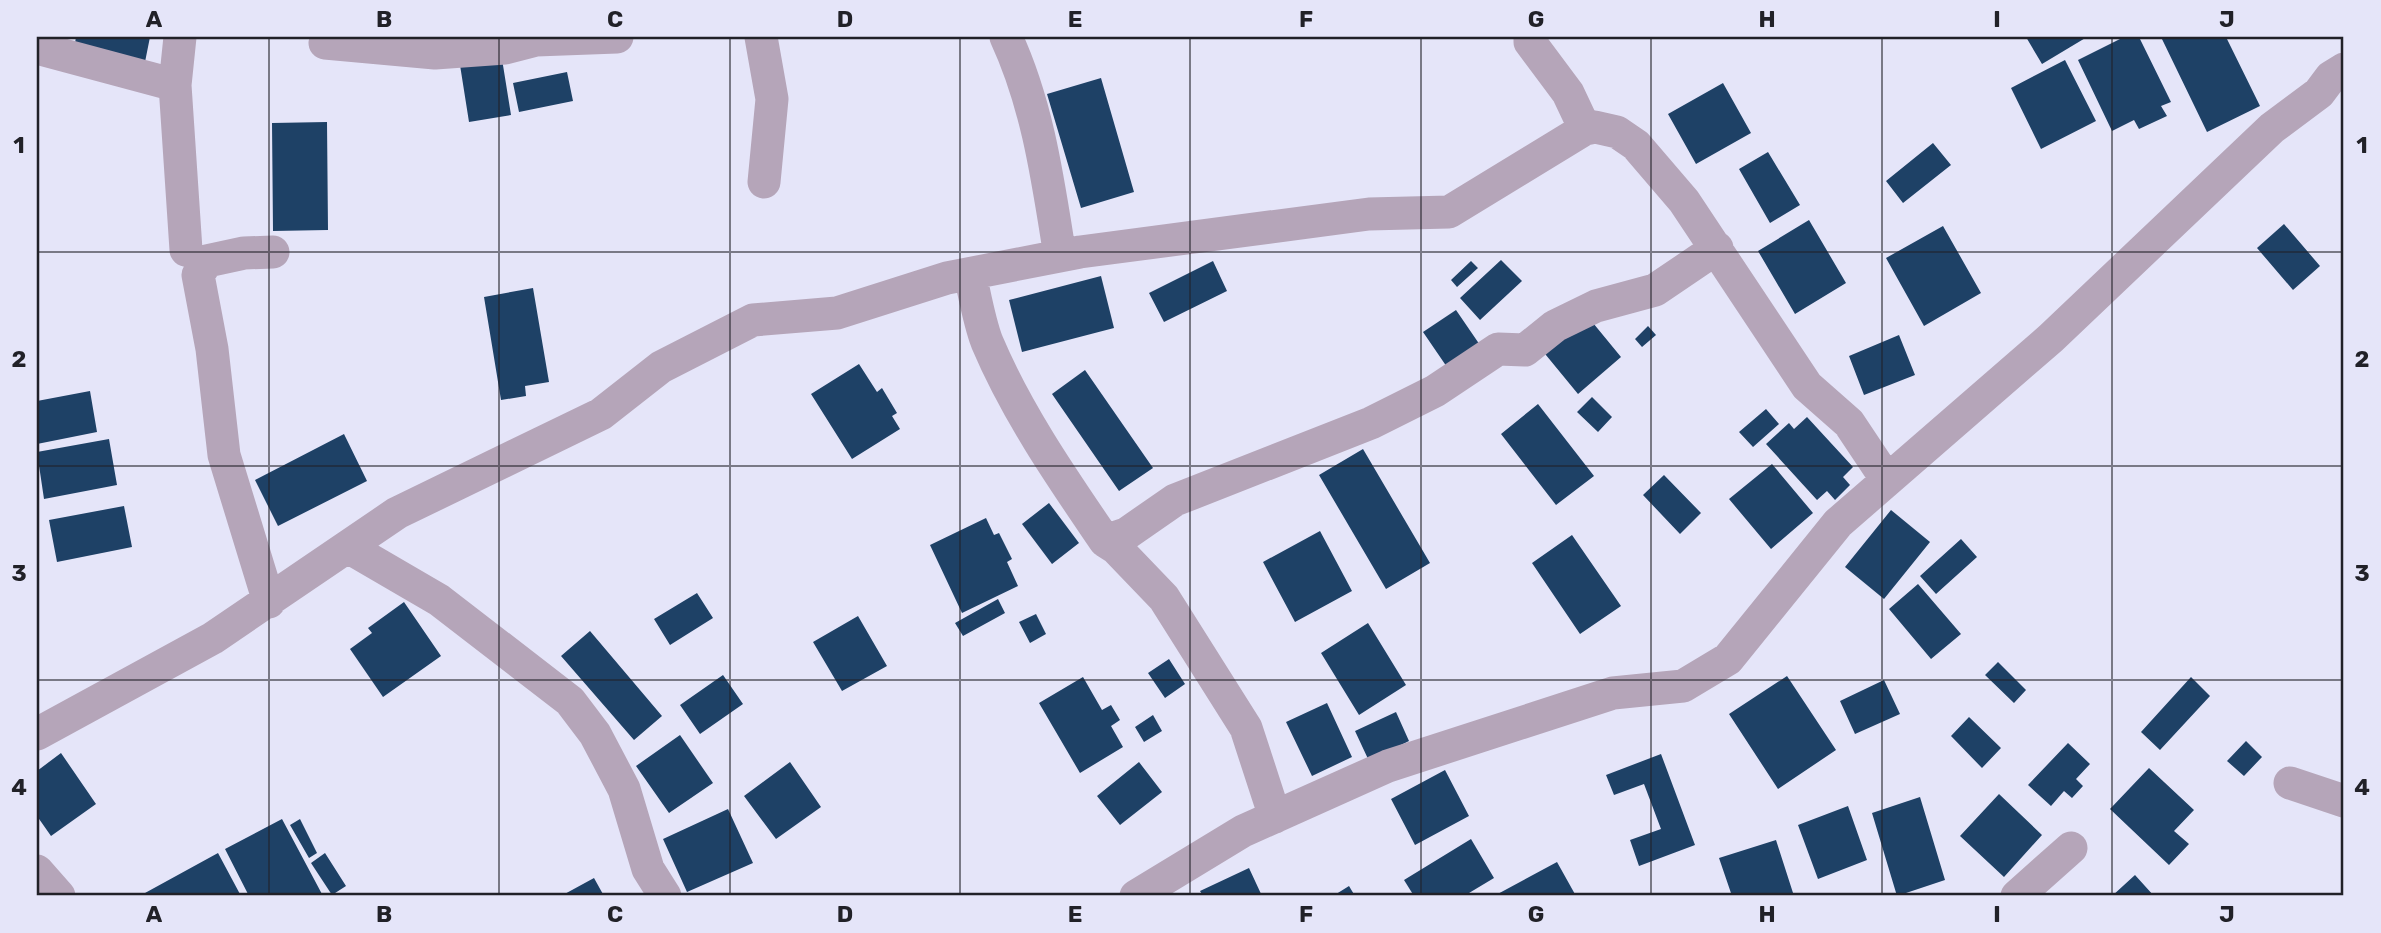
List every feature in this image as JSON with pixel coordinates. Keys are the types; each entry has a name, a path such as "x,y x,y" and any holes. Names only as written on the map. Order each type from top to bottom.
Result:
{"street":[{"path":"180,37 175,85 187,250"},
{"path":"325,43 435,53 505,48 536,40 617,37"},
{"path":"759,37 772,99 764,182"},
{"path":"1006,37 1025,77 1045,161 1060,256"},
{"path":"1530,37 1530,42 1568,93 1585,129"},
{"path":"37,48 175,85"},
{"path":"1136,896 1243,831 1388,766 1613,693 1683,686 1728,659 1838,523 2051,338 2272,128 2319,93 2331,77 2344,69"},
{"path":"37,734 213,638 397,513 601,414 661,367 753,320 837,313 970,274 1060,256 1369,214 1448,212 1585,129 1595,127 1617,132 1636,145 1684,201 1807,386 1849,423 1887,480"},
{"path":"1105,541 1126,534 1175,500 1371,424 1435,391 1498,349 1525,350 1555,326 1596,306 1656,290 1717,248"},
{"path":"268,602 224,455 212,349 198,275 207,261 244,253 273,253"},
{"path":"970,274 986,340 1016,402 1054,467 1105,541 1116,548 1164,598 1245,728 1275,817"},
{"path":"348,547 439,600 570,701 595,734 624,789 648,869 665,896"},
{"path":"2290,783 2344,801"},
{"path":"2017,896 2071,848"},
{"path":"37,871 59,896"}],"building":[{"path":"76,37 150,37 145,62 74,49"},
{"path":"2026,37 2087,37 2042,64"},
{"path":"2124,37 2139,37 2171,102 2161,106 2167,116 2139,129 2134,120 2112,131 2078,60"},
{"path":"2161,37 2226,37 2260,106 2207,132"},
{"path":"502,59 511,115 469,122 460,65"},
{"path":"2065,60 2096,121 2041,149 2011,88"},
{"path":"567,72 573,101 519,112 513,83"},
{"path":"1101,78 1134,192 1081,208 1047,94"},
{"path":"1723,83 1751,133 1696,164 1668,114"},
{"path":"327,122 328,230 273,231 272,123"},
{"path":"1933,143 1951,165 1903,203 1886,181"},
{"path":"1768,152 1800,205 1770,223 1739,169"},
{"path":"1809,220 1846,283 1795,314 1758,251"},
{"path":"2284,224 2320,266 2293,290 2257,248"},
{"path":"1943,226 1981,293 1924,326 1886,258"},
{"path":"1501,260 1522,281 1480,320 1460,298"},
{"path":"1213,261 1227,291 1164,322 1149,293"},
{"path":"1471,261 1478,268 1457,287 1451,280"},
{"path":"1101,276 1114,328 1022,352 1009,300"},
{"path":"533,288 549,382 525,386 526,396 501,400 484,297"},
{"path":"1456,310 1482,348 1449,370 1423,332"},
{"path":"1584,312 1621,357 1578,394 1541,349"},
{"path":"1648,326 1656,335 1642,347 1635,339"},
{"path":"1899,335 1915,375 1864,395 1849,356"},
{"path":"859,364 877,392 882,388 897,413 892,416 900,429 852,459 811,394"},
{"path":"1085,370 1153,468 1119,491 1052,394"},
{"path":"90,391 97,432 37,444 37,401"},
{"path":"1592,397 1612,417 1598,432 1577,412"},
{"path":"1538,404 1594,476 1556,505 1501,434"},
{"path":"1766,409 1779,424 1753,447 1739,432"},
{"path":"1807,417 1853,467 1843,477 1850,485 1835,500 1827,491 1817,500 1766,444 1789,423 1794,429"},
{"path":"344,434 367,481 278,526 255,480"},
{"path":"109,439 117,485 44,499 37,452"},
{"path":"1363,449 1430,563 1386,589 1319,475"},
{"path":"1772,464 1813,513 1771,549 1729,499"},
{"path":"1664,475 1701,513 1680,534 1643,495"},
{"path":"1049,503 1079,543 1052,564 1022,524"},
{"path":"124,506 132,547 57,562 49,520"},
{"path":"1891,510 1930,542 1884,599 1845,567"},
{"path":"986,518 994,535 999,533 1012,559 1007,562 1018,586 962,613 930,545"},
{"path":"1320,531 1352,591 1295,622 1263,562"},
{"path":"1572,535 1621,606 1580,634 1532,563"},
{"path":"1961,539 1977,557 1936,594 1920,576"},
{"path":"1918,584 1961,634 1931,659 1889,609"},
{"path":"697,593 713,618 670,645 654,619"},
{"path":"998,599 1005,613 963,636 955,623"},
{"path":"404,602 441,656 383,697 350,649 372,633 368,628"},
{"path":"1036,614 1046,634 1030,643 1019,622"},
{"path":"858,616 887,666 842,691 813,642"},
{"path":"1368,623 1406,685 1359,715 1321,653"},
{"path":"590,631 662,716 634,740 561,656"},
{"path":"1169,659 1185,684 1165,698 1148,673"},
{"path":"1998,662 2026,690 2014,703 1985,675"},
{"path":"723,675 743,704 700,734 680,705"},
{"path":"1787,676 1836,750 1778,789 1729,714"},
{"path":"1083,677 1102,710 1111,705 1120,720 1111,726 1123,747 1080,773 1039,703"},
{"path":"2191,677 2210,696 2160,750 2141,732"},
{"path":"1884,680 1900,714 1855,734 1840,701"},
{"path":"1327,703 1352,757 1312,776 1286,722"},
{"path":"1396,712 1409,741 1369,761 1355,731"},
{"path":"1153,715 1162,731 1144,742 1135,727"},
{"path":"1969,717 2001,748 1982,768 1951,736"},
{"path":"680,735 713,783 669,813 636,766"},
{"path":"2246,741 2262,757 2244,776 2227,761"},
{"path":"2068,743 2090,764 2076,779 2083,786 2072,798 2064,791 2051,806 2028,785"},
{"path":"61,753 96,804 51,836 37,816 37,771"},
{"path":"1661,754 1695,845 1639,866 1630,840 1661,829 1644,784 1614,795 1606,775"},
{"path":"790,762 821,807 776,839 744,796"},
{"path":"1139,762 1162,792 1120,825 1097,796"},
{"path":"2149,768 2194,810 2174,831 2189,844 2169,865 2110,809"},
{"path":"1445,770 1469,816 1415,845 1391,799"},
{"path":"1999,794 2042,835 2004,877 1960,836"},
{"path":"1920,797 1945,880 1897,896 1872,813"},
{"path":"1848,806 1867,860 1818,879 1798,825"},
{"path":"728,809 753,863 687,892 663,839"},
{"path":"282,819 323,896 249,896 225,849"},
{"path":"300,819 317,853 309,858 290,825"},
{"path":"1471,839 1494,878 1464,896 1414,896 1404,880"},
{"path":"1776,840 1794,896 1732,896 1719,858"},
{"path":"218,853 241,896 146,896 145,893"},
{"path":"325,853 346,886 332,895 311,863"},
{"path":"1557,862 1576,896 1494,896"},
{"path":"1249,868 1262,896 1203,896 1200,891"},
{"path":"2135,875 2154,896 2112,896"},
{"path":"594,878 604,896 561,896"},
{"path":"1349,886 1355,896 1333,896"}]}
